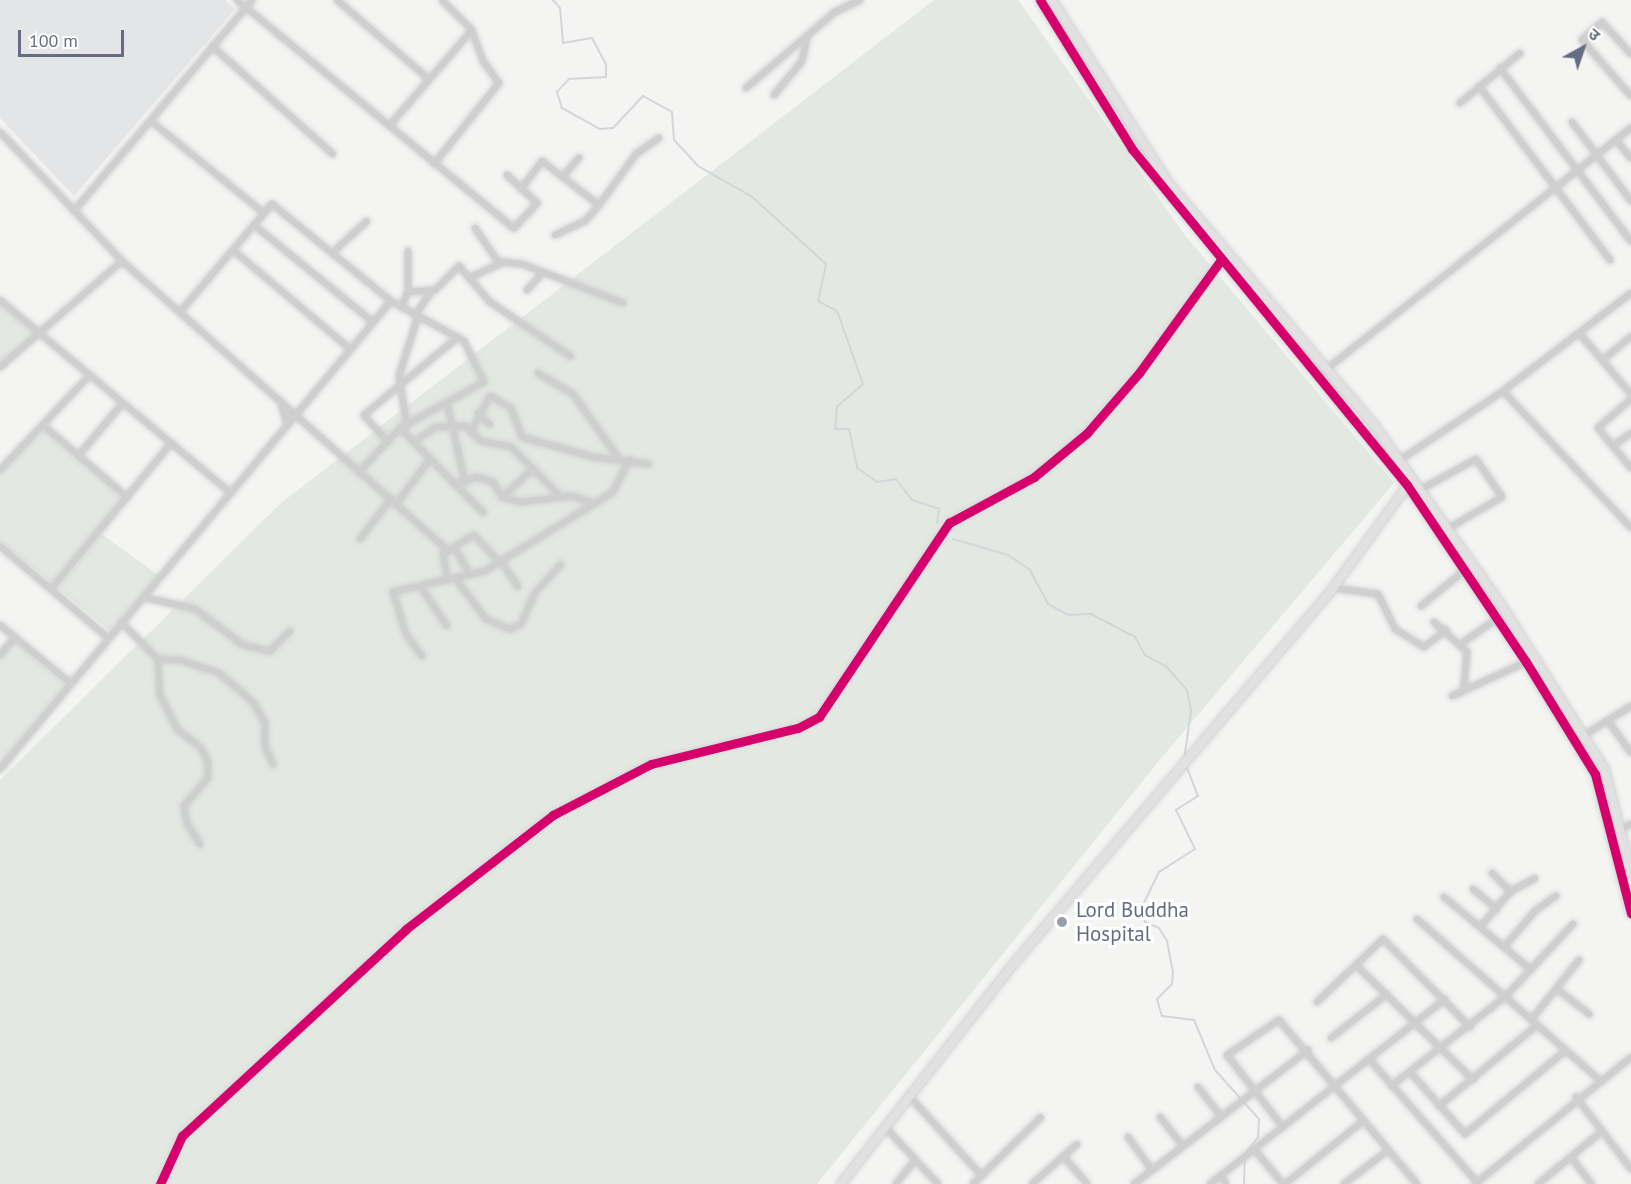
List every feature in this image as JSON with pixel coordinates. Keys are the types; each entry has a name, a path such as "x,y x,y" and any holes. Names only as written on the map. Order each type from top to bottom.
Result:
{"street":[{"path":"237,0 390,125 510,228 537,203 507,175"},
{"path":"74,211 252,0"},
{"path":"337,0 429,79"},
{"path":"434,164 499,83 483,61 472,30 442,0"},
{"path":"746,88 807,36 860,0"},
{"path":"1040,0 1132,149 1220,261 1319,375 1407,485 1526,662 1585,735 1605,770 1631,873"},
{"path":"1052,0 1170,185 1401,459 1449,528 1550,690 1595,774 1631,913"},
{"path":"1631,54 1602,22 1582,40 1631,96"},
{"path":"390,125 472,30"},
{"path":"774,94 802,61 807,36"},
{"path":"212,46 333,154"},
{"path":"1460,103 1520,53"},
{"path":"1500,68 1631,241"},
{"path":"1479,86 1610,260"},
{"path":"151,121 264,213"},
{"path":"1572,122 1600,156 1631,201"},
{"path":"1319,375 1600,156 1631,128"},
{"path":"0,132 122,261 394,501 451,548 470,574"},
{"path":"555,235 585,222 636,154 659,138"},
{"path":"1617,141 1631,158"},
{"path":"564,175 579,158"},
{"path":"521,189 542,161 564,175 599,205"},
{"path":"180,312 272,204 391,301 458,337 490,396 511,408 522,437 592,457 630,459 649,464"},
{"path":"332,253 367,221"},
{"path":"254,225 373,322"},
{"path":"475,228 499,263"},
{"path":"233,250 351,349"},
{"path":"401,307 408,292 408,251"},
{"path":"0,367 122,261"},
{"path":"160,1184 182,1136 406,929 553,816 651,764 810,723 858,662 949,523 1034,477 1088,433 1139,373 1220,261"},
{"path":"469,278 499,263 543,272 623,303"},
{"path":"407,426 403,381 399,376 416,315 432,291 458,266 490,302 570,356"},
{"path":"527,290 543,272"},
{"path":"408,292 432,291"},
{"path":"1391,466 1503,391 1631,293"},
{"path":"0,300 230,492"},
{"path":"0,769 107,637 391,301"},
{"path":"1579,333 1630,390"},
{"path":"1604,359 1631,336"},
{"path":"388,442 364,415 403,381 428,367 458,337"},
{"path":"538,373 573,394 619,459"},
{"path":"0,470 89,376"},
{"path":"360,471 400,428 484,382"},
{"path":"1503,391 1631,528"},
{"path":"472,430 478,413 490,396"},
{"path":"280,399 287,423"},
{"path":"1631,399 1598,428 1631,468"},
{"path":"447,403 465,482"},
{"path":"78,455 122,404"},
{"path":"478,413 489,424"},
{"path":"43,425 127,497"},
{"path":"415,441 436,427 451,426 472,430 481,441 511,447 530,472 561,497"},
{"path":"400,428 483,512"},
{"path":"1613,446 1631,433"},
{"path":"52,588 171,443"},
{"path":"360,539 430,459"},
{"path":"422,656 406,634 393,592 470,574 499,560 612,493 630,459"},
{"path":"1413,494 1476,459 1502,497 1449,528"},
{"path":"502,497 530,472"},
{"path":"455,484 476,477 493,482 502,497 521,502 561,497 593,503"},
{"path":"841,1184 1034,938 1179,772 1381,529 1407,485 1414,478"},
{"path":"518,586 477,535 442,555 451,579 486,620 510,629 521,624 535,592 560,565"},
{"path":"0,546 107,637"},
{"path":"1421,606 1465,570"},
{"path":"420,586 447,626"},
{"path":"1333,588 1378,594 1395,628 1424,647 1446,630"},
{"path":"143,597 195,609 243,645 270,651 290,631"},
{"path":"1462,643 1498,618"},
{"path":"121,622 158,659 160,695 178,730 201,748 208,762 208,778 184,806 187,824 200,844"},
{"path":"1434,622 1462,643 1468,660 1464,690"},
{"path":"0,626 70,683"},
{"path":"0,655 15,637"},
{"path":"158,659 180,660 219,673 253,702 265,723 265,747 273,764"},
{"path":"1452,696 1526,662"},
{"path":"1576,740 1631,706"},
{"path":"1608,721 1631,753"},
{"path":"1611,835 1631,824"},
{"path":"1492,873 1511,892"},
{"path":"1481,926 1511,892 1535,878"},
{"path":"1473,889 1497,909"},
{"path":"1505,946 1535,911 1556,896"},
{"path":"1444,897 1530,969"},
{"path":"1418,919 1536,1026 1601,1081"},
{"path":"1391,1086 1505,998 1573,924"},
{"path":"1317,1002 1383,939 1445,999 1470,1027"},
{"path":"1531,1020 1579,960"},
{"path":"1356,965 1473,1080"},
{"path":"1557,989 1589,1014"},
{"path":"1331,1038 1387,994"},
{"path":"1210,1184 1445,999"},
{"path":"1283,1126 1227,1055 1279,1020 1308,1050 1387,1151 1416,1184"},
{"path":"1439,1106 1536,1026"},
{"path":"1134,1184 1308,1050"},
{"path":"1410,1072 1465,1134 1566,1050"},
{"path":"1369,1059 1476,1183 1576,1097 1631,1057"},
{"path":"1198,1087 1221,1116"},
{"path":"910,1097 982,1176"},
{"path":"1576,1097 1631,1169"},
{"path":"973,1184 1041,1117"},
{"path":"1160,1117 1183,1146"},
{"path":"1252,1150 1284,1184 1363,1121"},
{"path":"886,1128 938,1184"},
{"path":"1538,1184 1602,1131"},
{"path":"1128,1137 1152,1170"},
{"path":"1035,1183 1077,1144"},
{"path":"1344,1184 1387,1151"},
{"path":"1063,1155 1087,1184"},
{"path":"1571,1157 1591,1184"},
{"path":"896,1184 915,1160"},
{"path":"1221,1176 1226,1184"}],"shaded area":[{"path":"0,0 225,0 235,9 74,196 0,118"},
{"path":"934,0 1018,0 1184,234 1394,483 1163,756 817,1184 0,1184 0,780 281,503"},
{"path":"0,303 34,333 0,363"},
{"path":"43,430 125,496 52,583 0,541 0,473"},
{"path":"102,534 158,575 110,631 58,588"},
{"path":"13,640 65,685 0,764 0,656"}],"waterway":[{"path":"553,0 560,8 563,43 592,38 606,64 606,77 569,79 557,92 562,108 600,129 613,128 643,96 672,112 674,140 698,166 751,196 826,264 818,301 837,311 863,384 837,407 835,429 849,429 857,468 877,482 896,479 912,500 939,509 937,523"},
{"path":"953,539 1008,555 1030,570 1048,604 1069,615 1091,614 1135,637 1145,655 1166,666 1187,690 1191,711 1184,760"},
{"path":"1186,765 1198,796 1176,810 1195,849 1159,872 1142,907 1145,922 1159,928 1167,941 1173,972 1172,984 1157,999 1162,1016 1194,1020 1215,1070 1259,1119 1258,1137 1246,1153"},
{"path":"1244,1184 1245,1159"}],"cycle path":[{"path":"1040,0 1132,149 1407,485 1526,662 1595,774 1631,913"},
{"path":"160,1184 182,1136 406,929 553,815 651,764 798,728 819,717 949,523 1034,477 1087,433 1139,373 1220,261"}],"place":[{"name":"Lord Buddha Hospital","path":"1062,922"}]}
